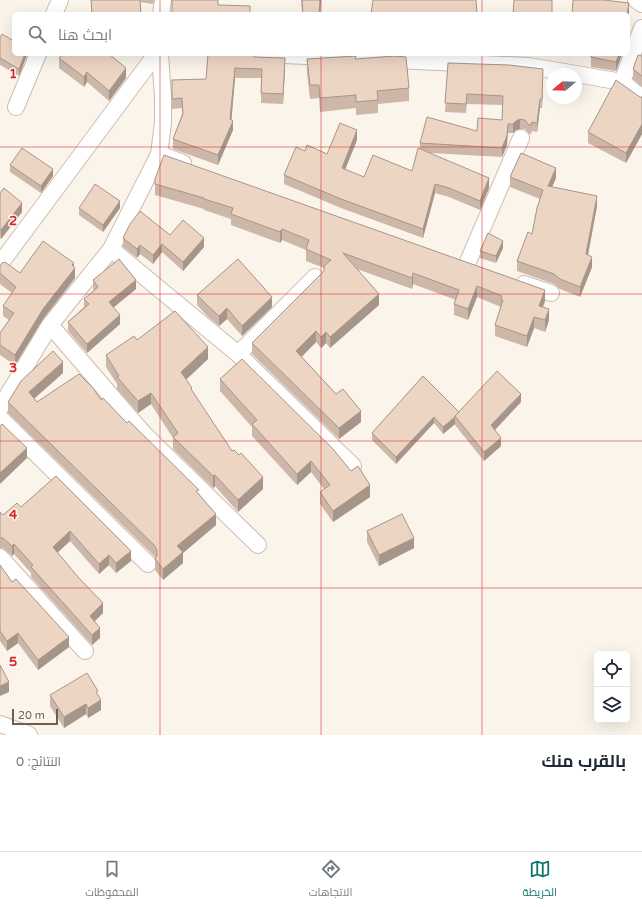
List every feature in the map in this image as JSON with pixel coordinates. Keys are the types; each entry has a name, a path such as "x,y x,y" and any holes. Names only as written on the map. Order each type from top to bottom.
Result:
{"street":[{"path":"55,12 60,0"},
{"path":"161,12 163,0"},
{"path":"636,0 642,4"},
{"path":"622,82 642,28"},
{"path":"16,107 37,56"},
{"path":"0,264 155,56"},
{"path":"0,408 50,325 111,249 159,154 163,123 160,56"},
{"path":"306,56 529,66 546,69"},
{"path":"582,75 622,82 642,98"},
{"path":"452,259 474,267 521,138"},
{"path":"159,154 196,168"},
{"path":"111,249 238,354 353,466"},
{"path":"238,354 315,277"},
{"path":"509,279 551,293"},
{"path":"50,325 144,434 258,545"},
{"path":"0,418 148,564"},
{"path":"0,557 86,651"},
{"path":"0,724 25,732 29,735"}],"building":[{"path":"91,0 140,0 141,12 92,12"},
{"path":"172,0 218,0 218,5 250,6 250,12 172,12"},
{"path":"302,0 320,0 319,12 303,12"},
{"path":"373,0 476,0 477,12 371,12"},
{"path":"514,0 552,0 552,12 513,12"},
{"path":"573,0 604,0 629,3 627,12 572,12"},
{"path":"2,34 12,40 12,56 24,56 19,69 0,58 0,38"},
{"path":"638,55 642,56 642,76 633,69"},
{"path":"61,56 111,56 126,68 109,91 87,72 84,77 59,58"},
{"path":"208,56 285,58 283,94 261,93 262,69 235,68 230,119 233,121 218,155 173,139 183,114 182,98 172,99 172,80 206,79"},
{"path":"356,56 355,59 395,56 406,57 409,88 377,91 378,100 356,102 356,95 320,98 319,85 310,85 307,59"},
{"path":"591,56 618,56 616,62"},
{"path":"448,63 509,65 543,69 542,99 540,99 537,123 532,122 531,125 529,125 525,120 520,119 513,124 508,124 507,136 502,148 420,143 427,117 477,131 478,118 502,120 503,96 467,94 466,104 445,103"},
{"path":"616,80 642,97 642,124 626,153 588,132"},
{"path":"340,123 357,130 342,168 364,177 373,155 412,171 418,148 489,178 480,201 449,188 435,184 423,229 341,199 284,175 296,147 305,151 307,145 327,154"},
{"path":"22,148 53,169 41,186 10,165"},
{"path":"521,153 556,168 548,186 597,196 586,254 592,257 580,287 560,279 554,274 517,261 528,232 532,234 537,208 543,190 510,177"},
{"path":"164,155 545,290 539,306 549,309 545,320 534,317 527,336 495,325 503,300 501,299 502,296 477,286 468,309 454,304 459,290 413,273 412,278 343,253 379,294 330,337 326,332 321,337 316,331 296,351 336,394 343,389 361,411 339,428 252,343 324,271 324,266 331,260 306,249 309,240 282,229 280,232 231,214 233,208 155,184 155,179"},
{"path":"95,184 120,201 103,225 79,208"},
{"path":"4,188 22,203 1,230 0,193"},
{"path":"140,211 170,235 183,220 204,238 183,262 162,244 153,255 140,245 137,249 123,238 130,224"},
{"path":"488,233 503,241 496,256 480,251"},
{"path":"43,241 74,263 72,265 75,268 43,309 15,355 0,345 0,333 14,313 3,306 16,287 0,273 0,266 5,262 20,273"},
{"path":"119,259 136,280 109,302 120,315 87,344 68,322 89,304 84,299 98,287 93,280"},
{"path":"238,259 272,297 242,326 227,308 219,316 197,295"},
{"path":"175,311 208,347 181,372 232,451 234,450 239,455 241,453 263,477 238,500 215,475 213,476 173,437 178,433 151,393 138,401 117,377 119,376 106,355 134,336 137,340"},
{"path":"53,351 63,362 29,392 37,402 79,374 93,388 101,400 103,398 127,423 129,421 199,490 196,491 216,514 177,546 183,552 163,569 155,559 157,556 157,551 155,546 8,402 21,381"},
{"path":"242,359 333,449 351,471 358,466 370,485 333,511 320,492 330,485 311,461 297,474 252,424 257,420 220,379"},
{"path":"497,371 521,394 491,425 501,438 484,452 455,416"},
{"path":"423,376 459,412 443,427 434,417 396,457 372,433"},
{"path":"2,424 27,448 0,473 0,426"},
{"path":"56,476 131,551 116,563 109,555 99,564 70,531 53,547 78,577 103,603 90,616 100,628 92,635 31,567 33,565 14,544 12,546 3,538 0,538 0,512 3,515 17,503 21,507"},
{"path":"402,514 414,538 379,555 367,531"},
{"path":"0,565 12,582 16,579 69,637 38,660 18,633 7,641 0,631"},
{"path":"0,665 9,682 0,686"},
{"path":"87,673 98,691 96,692 101,700 88,708 86,704 64,717 50,695"}]}
